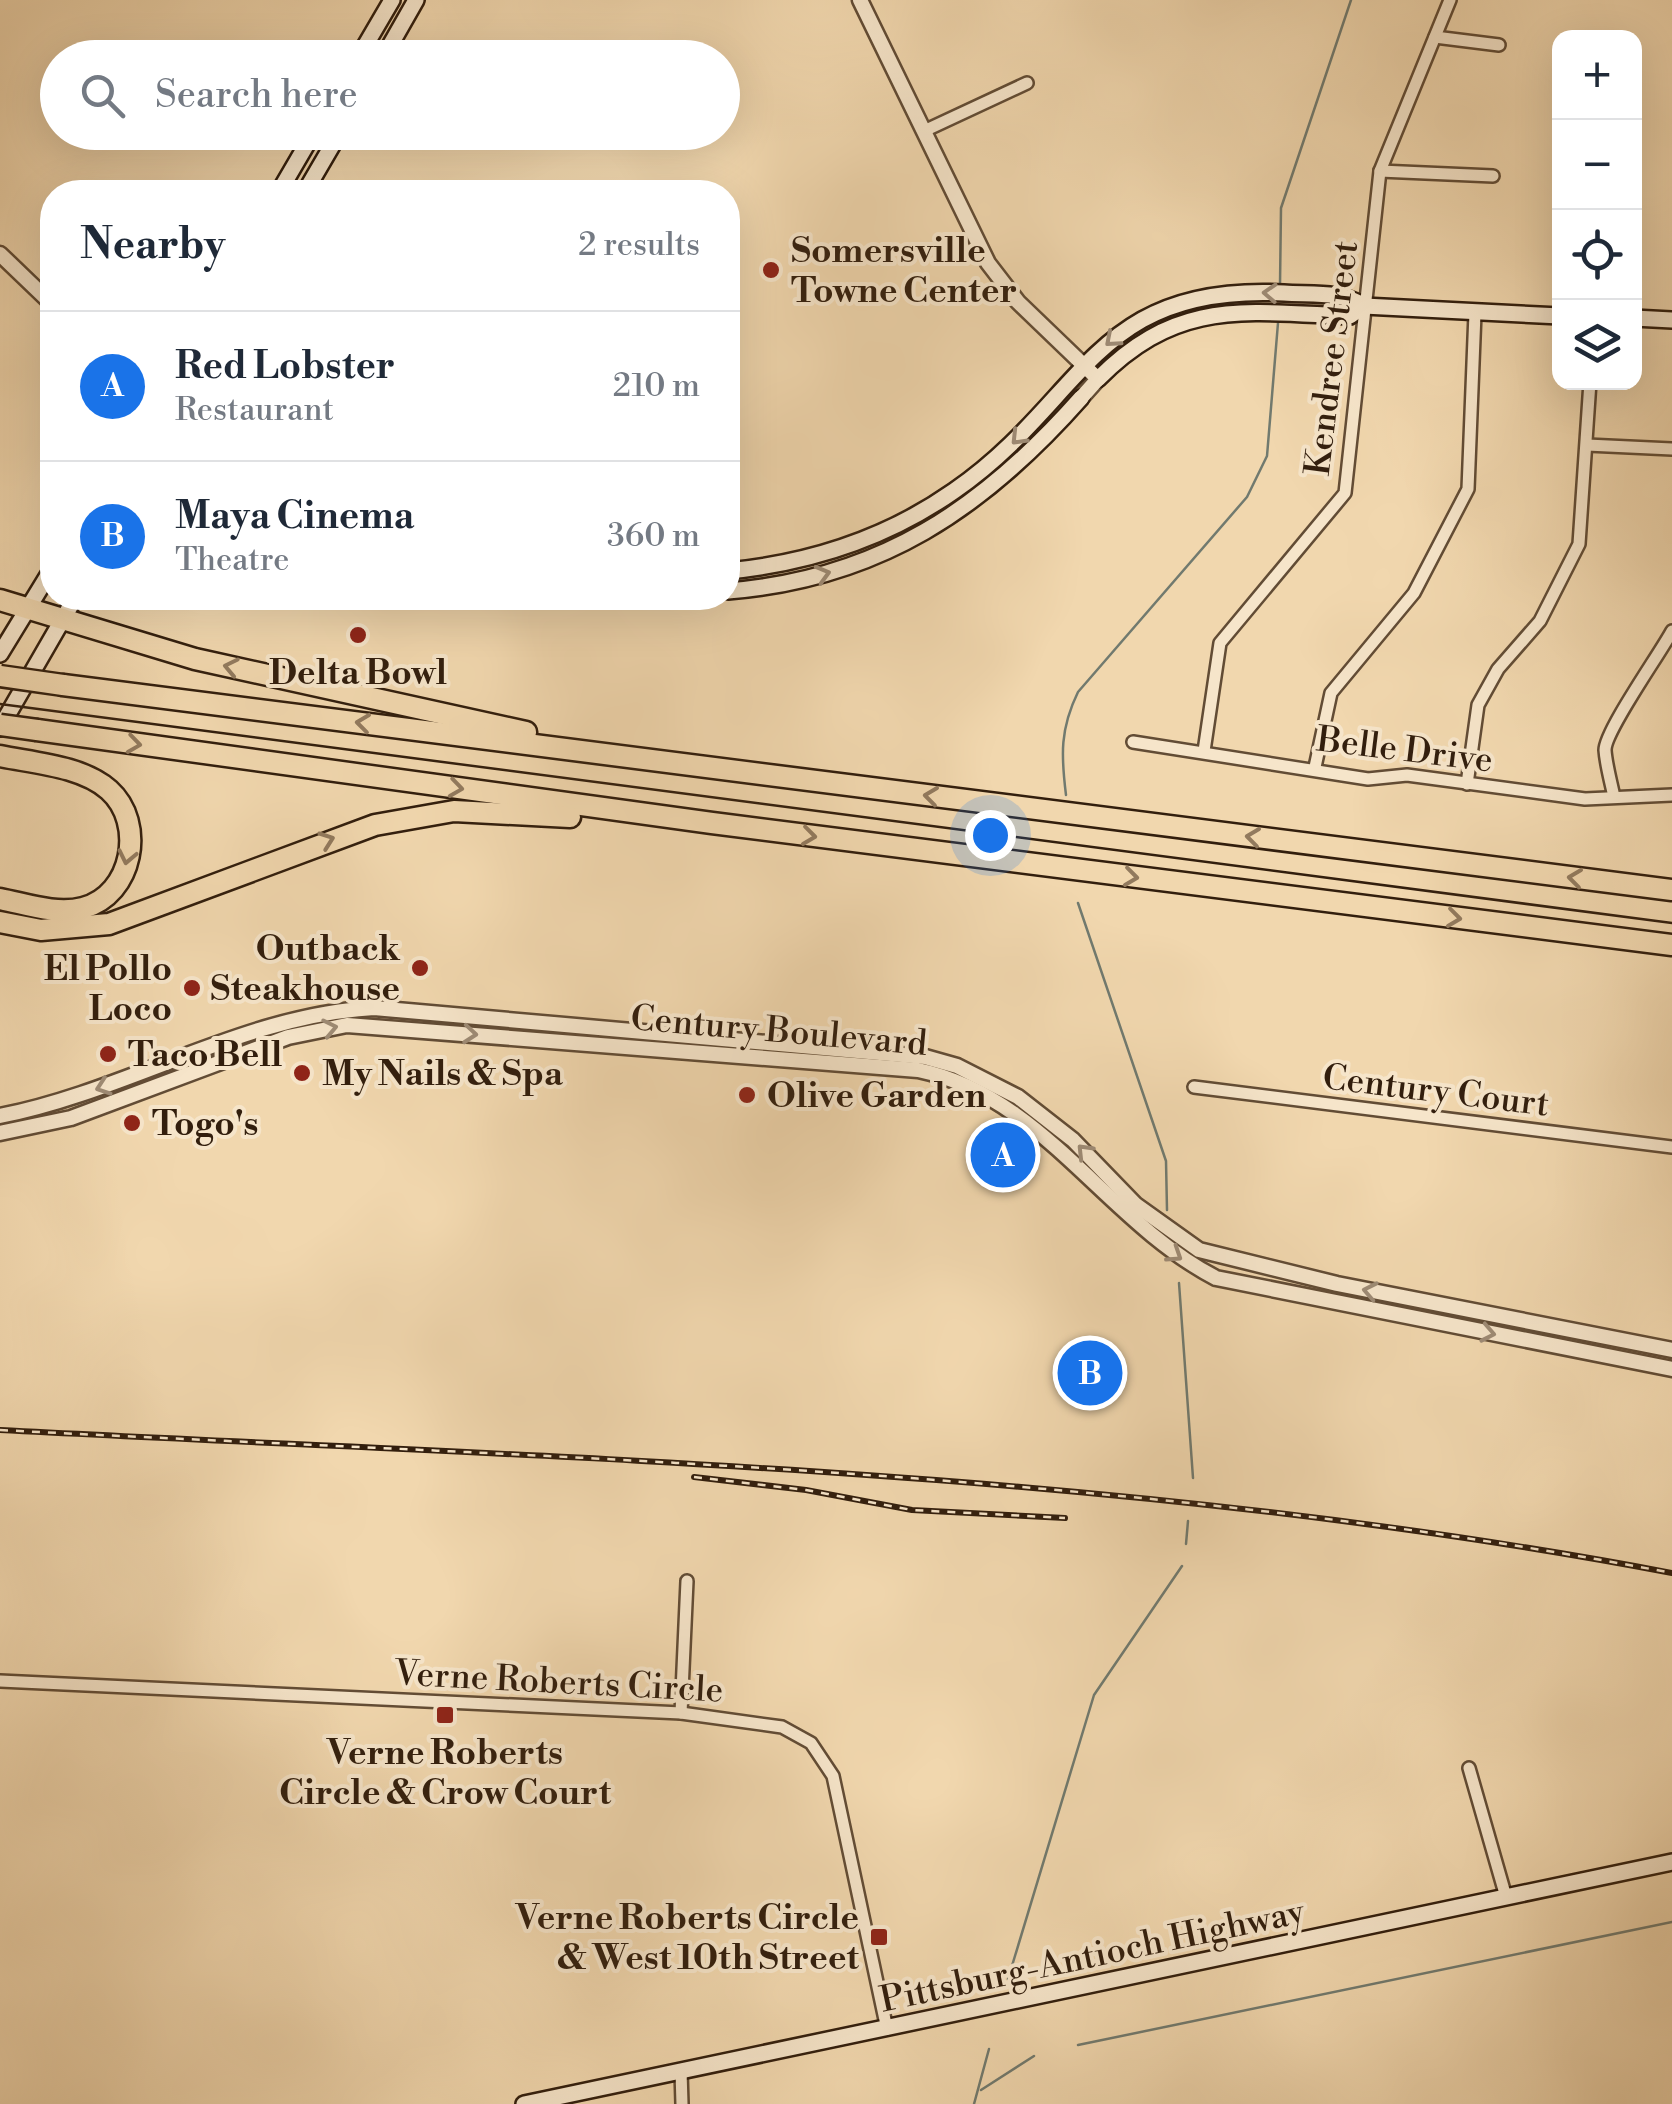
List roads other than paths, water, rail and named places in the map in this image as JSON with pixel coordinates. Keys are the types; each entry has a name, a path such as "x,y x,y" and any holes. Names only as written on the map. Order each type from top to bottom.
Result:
{"highway":[{"path":"0,600 195,659 668,762"},
{"path":"0,676 1672,890"},
{"path":"0,727 1672,946"},
{"path":"0,898 53,910 87,908 117,886 131,851 123,807 110,790 88,776 10,758"},
{"path":"0,922 74,931 108,924 329,839 375,824 454,811 712,823"}],"main road":[{"path":"369,40 392,0"},
{"path":"393,40 416,0"},
{"path":"286,180 304,150"},
{"path":"312,180 330,150"},
{"path":"740,569 820,555 916,515 1005,452 1084,366 1131,324 1190,298 1259,292 1350,297 1364,306 1552,316"},
{"path":"1098,379 1142,340 1197,316 1240,311 1350,316 1364,306"},
{"path":"1642,318 1672,320"},
{"path":"740,589 827,574 922,534 1004,478 1081,398"},
{"path":"0,654 40,590"},
{"path":"0,727 68,610"},
{"name":"Pittsburg-Antioch Highway","path":"524,2104 1672,1862"}],"street":[{"path":"860,0 997,276 1098,379 1081,398"},
{"name":"Kendree Street","path":"1204,751 1220,643 1345,492 1380,171 1450,0"},
{"path":"1435,37 1499,44"},
{"path":"924,131 1027,83"},
{"path":"1380,171 1493,176"},
{"path":"0,256 40,293"},
{"path":"1316,767 1330,693 1414,594 1468,489 1475,312"},
{"path":"1467,784 1478,705 1498,669 1540,620 1579,544 1590,390"},
{"path":"1587,445 1672,450"},
{"path":"1614,797 1605,747 1608,736 1672,632"},
{"name":"Belle Drive","path":"1133,742 1316,767 1368,779 1407,774 1585,799 1672,795"},
{"name":"Century Boulevard","path":"0,1116 43,1108 282,1022 332,1010 374,1008 925,1057 957,1066 1018,1097 1074,1140 1136,1205 1199,1250 1337,1284 1672,1350"},
{"name":"Century Boulevard","path":"0,1133 71,1118 288,1037 347,1025 918,1070 970,1085 1025,1120 1145,1233 1177,1258 1216,1278 1672,1368"},
{"name":"Century Court","path":"1194,1087 1672,1147"},
{"path":"681,1714 688,1582"},
{"name":"Verne Roberts Circle","path":"0,1681 681,1714 782,1727 811,1744 833,1776 887,2029"},
{"path":"1469,1768 1506,1896"},
{"path":"681,2072 682,2104"}],"waterway":[{"path":"1280,285 1281,208 1351,0"},
{"path":"1066,795 1063,742 1078,692 1247,497 1267,456 1278,323"},
{"path":"1078,903 1166,1161 1167,1210"},
{"path":"1179,1283 1193,1478"},
{"path":"1186,1544 1188,1521"},
{"path":"1008,1979 1094,1695 1182,1566"},
{"path":"1078,2045 1672,1922"},
{"path":"974,2104 989,2049"},
{"path":"981,2090 1034,2056"}],"tram line":[{"path":"0,704 1672,923"}],"railway":[{"path":"0,1430 629,1460 1048,1489 1257,1510 1465,1538 1672,1573"},
{"path":"694,1477 806,1490 912,1510 1065,1518"}],"place":[{"name":"Somersville Towne Center","path":"771,270"},
{"name":"Delta Bowl","path":"358,635"},
{"name":"Outback Steakhouse","path":"420,968"},
{"name":"El Pollo Loco","path":"192,988"},
{"name":"Taco Bell","path":"108,1054"},
{"name":"My Nails & Spa","path":"302,1073"},
{"name":"Olive Garden","path":"747,1095"},
{"name":"Togo's","path":"132,1123"},
{"name":"Red Lobster","path":"1003,1155"},
{"name":"Maya Cinema","path":"1090,1373"},
{"name":"Verne Roberts Circle & Crow Court","path":"445,1715"},
{"name":"Verne Roberts Circle & West 10th Street","path":"879,1937"}]}
